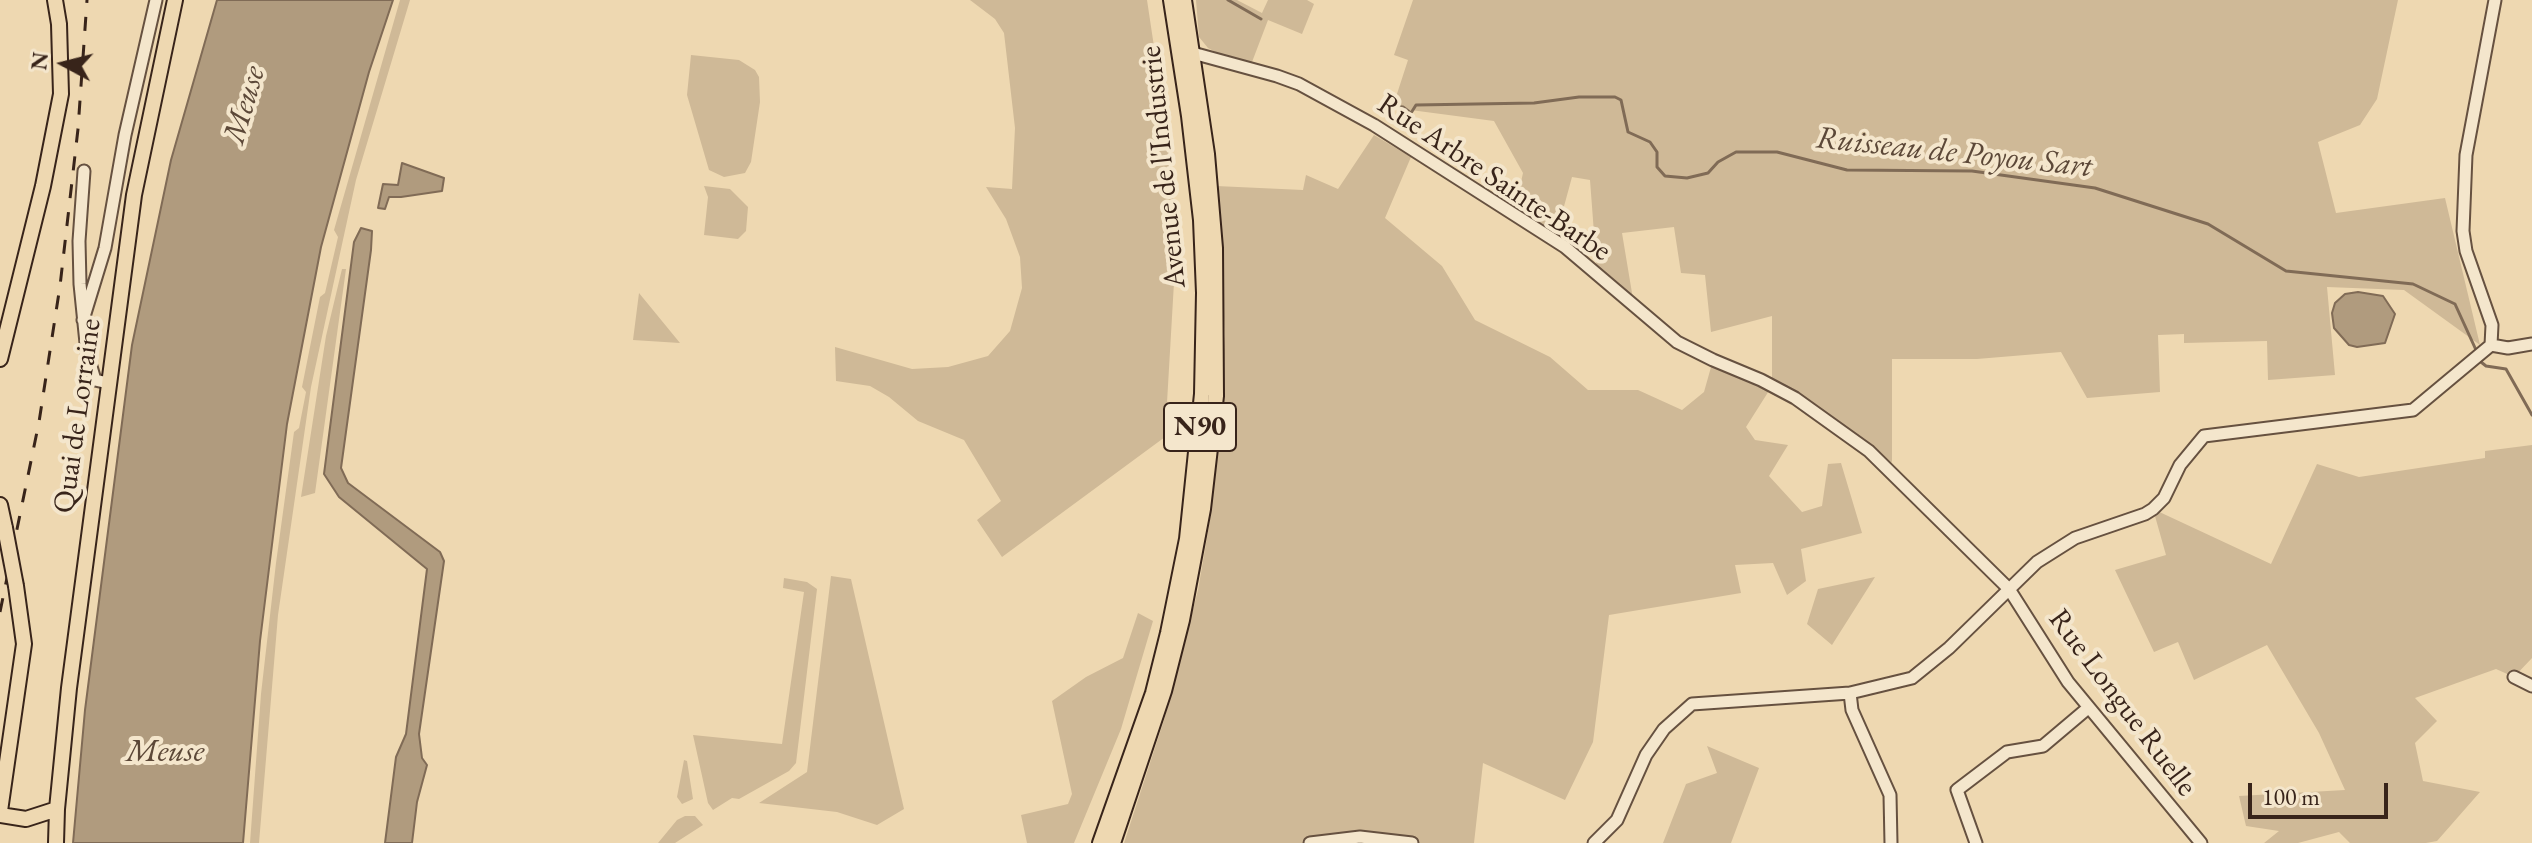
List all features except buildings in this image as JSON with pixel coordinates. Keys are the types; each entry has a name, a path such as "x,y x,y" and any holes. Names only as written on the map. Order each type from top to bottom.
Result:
{"main road":[{"path":"0,359 43,186 61,94 59,24 55,0"},
{"name":"Quai de Lorraine","path":"56,843 71,673 134,195 175,0"},
{"name":"Avenue de l'Industrie","path":"1100,843 1153,693 1187,539 1196,471 1202,394 1204,293 1201,220 1171,0"},
{"name":"Avenue de l'Industrie","path":"1113,843 1157,715 1182,620 1198,541 1216,396 1215,248 1207,154 1184,0"},
{"path":"0,505 24,644 0,813 26,819 57,809"}],"street":[{"path":"83,320 105,248 125,135 156,0"},
{"path":"1594,843 1617,820 1646,755 1664,729 1692,704 1850,693 1912,678 1949,648 2037,562 2075,538 2153,509 2164,498 2180,465 2204,436 2413,410 2491,345 2492,325 2466,251 2463,231 2466,155 2495,0"},
{"path":"1178,44 1192,54"},
{"name":"Rue Arbre Sainte-Barbe","path":"1192,54 1277,76 1320,94 1565,247 1677,342 1795,398 1869,451 2009,589"},
{"path":"84,171 79,241 83,320 87,353 95,380 108,383"},
{"path":"2491,345 2508,348 2532,344"},
{"name":"Rue Longue Ruelle","path":"2009,589 2043,645 2088,708 2201,843"},
{"path":"2514,677 2532,686"},
{"path":"1850,693 1852,710 1890,795 1891,843"},
{"path":"1976,843 1957,790 2007,752 2043,746 2088,708"},
{"path":"1310,843 1360,837 1412,843"}],"shaded area":[{"path":"400,0 410,0 356,180 311,387 278,615 259,843 250,843 261,694 294,432 299,428 306,392 302,387 320,297 325,293 338,237 334,230"},
{"path":"970,0 1147,0 1171,160 1176,248 1165,437 1002,557 977,520 1001,501 964,440 918,421 870,386 836,381 835,347 912,369 948,367 988,356 1010,331 1022,288 1020,257 1006,219 986,187 1012,189 1015,128 1004,33 995,19"},
{"path":"1196,0 1237,0 1262,13 1268,0 1307,0 1314,4 1302,34 1268,20 1252,62 1225,57 1208,48 1199,37"},
{"path":"1413,0 2398,0 2377,99 2360,125 2318,142 2336,213 2445,198 2480,345 2404,290 2327,287 2335,375 2268,380 2267,341 2184,343 2184,334 2158,335 2160,392 2087,398 2061,352 1977,359 1892,359 1892,461 1888,470 1772,386 1746,427 1755,440 1788,445 1769,476 1802,512 1822,506 1828,464 1841,463 1862,533 1801,549 1806,581 1787,595 1773,563 1735,565 1741,593 1609,615 1593,742 1565,800 1483,763 1474,843 1124,843 1164,720 1198,590 1210,520 1225,334 1216,186 1303,190 1306,175 1338,189 1374,135 1411,157 1385,218 1442,266 1475,320 1550,357 1588,390 1638,390 1682,410 1704,392 1713,360 1772,385 1772,316 1711,332 1705,275 1681,273 1674,227 1622,233 1634,305 1597,273 1590,180 1572,177 1557,232 1515,209 1523,173 1494,121 1403,109 1395,100 1408,60 1394,55"},
{"path":"691,55 739,60 755,70 759,77 760,102 751,162 745,173 724,177 709,170 687,95"},
{"path":"704,186 730,189 748,207 746,231 738,239 704,235 708,197"},
{"path":"342,269 346,269 315,493 301,497 326,336"},
{"path":"639,293 680,343 633,340"},
{"path":"2532,445 2532,658 2514,677 2496,669 2415,698 2437,721 2415,743 2423,781 2480,792 2437,841 2350,843 2339,832 2298,843 2264,843 2279,831 2246,826 2239,796 2345,790 2319,733 2267,645 2194,680 2178,642 2154,652 2115,570 2166,555 2153,509 2271,564 2317,464 2359,477 2485,458 2485,451"},
{"path":"831,576 851,579 904,809 877,825 837,812 759,803 807,772"},
{"path":"1875,577 1832,645 1807,624 1818,589"},
{"path":"784,578 807,582 817,589 796,763 789,771 713,810 708,803 693,735 782,744 804,592 783,588"},
{"path":"1138,613 1153,621 1121,729 1074,843 1027,843 1021,815 1068,804 1072,794 1052,701 1086,677 1123,658"},
{"path":"1707,746 1759,768 1731,843 1663,843 1686,784 1717,773"},
{"path":"684,760 687,761 693,799 682,804 677,797"},
{"path":"695,816 703,825 675,843 658,843 677,820"}],"water":[{"name":"Meuse","path":"217,0 393,0 369,72 321,247 287,424 260,641 243,843 73,843 85,710 132,345 171,160"},
{"path":"402,163 444,178 442,191 389,197 385,209 378,208 383,184 398,185"},
{"path":"361,228 372,231 371,250 341,468 348,483 440,552 444,561 419,734 422,758 427,765 417,802 412,843 385,843 396,757 406,734 427,569 339,497 324,474 354,242"},
{"path":"2358,292 2383,296 2395,314 2385,343 2357,347 2349,345 2334,328 2332,313 2335,303 2345,294"}],"waterway":[{"name":"Ruisseau de Poyou Sart","path":"1228,0 1261,19"},
{"name":"Ruisseau de Poyou Sart","path":"1390,106 1403,107 1411,113 1416,105 1534,103 1579,97 1615,97 1621,100 1628,132 1650,142 1657,152 1657,167 1665,176 1687,178 1708,173 1718,162 1736,152 1777,152 1847,170 1972,171 2095,188 2208,224 2286,271 2413,284 2455,304 2476,350"},
{"name":"Ruisseau de Poyou Sart","path":"2481,362 2486,366 2506,369 2532,415"}],"railway":[{"path":"0,612 39,422 60,286 78,129 87,0"}]}
